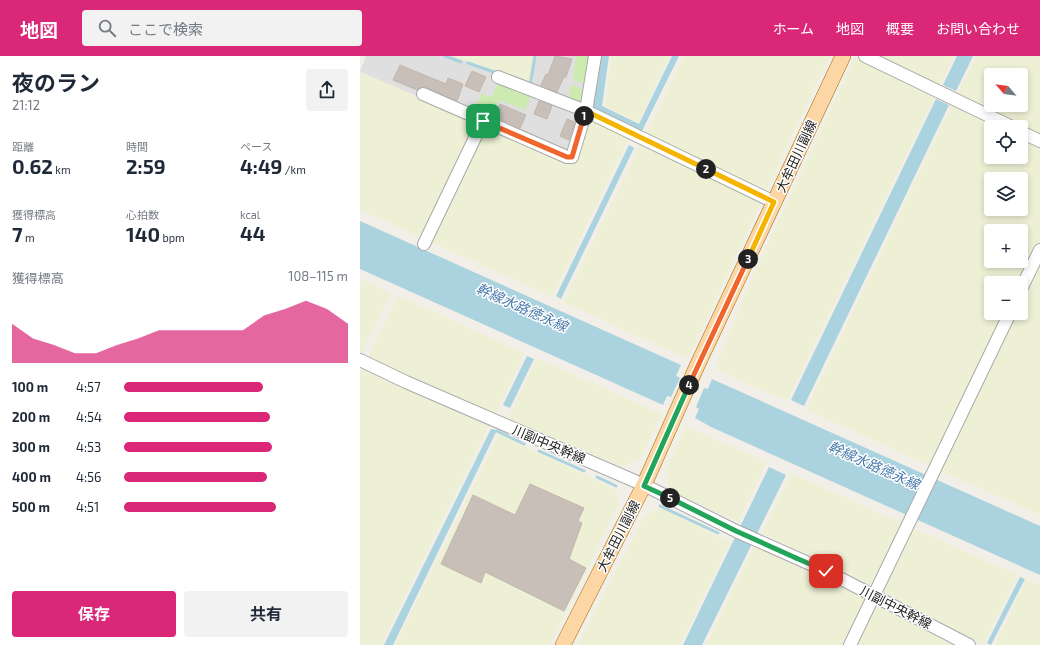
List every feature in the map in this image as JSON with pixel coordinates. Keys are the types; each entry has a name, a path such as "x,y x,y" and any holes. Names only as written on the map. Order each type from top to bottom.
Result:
{"main road":[{"name":"大牟田川副線","path":"563,645 644,486 701,359 843,56"}],"street":[{"path":"423,94 567,157 572,157 586,111 595,56"},
{"path":"865,56 998,120"},
{"path":"498,77 586,111 774,202"},
{"path":"424,244 483,121"},
{"path":"1028,135 1040,141"},
{"path":"1028,276 1040,250"},
{"path":"850,645 1007,320"},
{"name":"川副中央幹線","path":"361,362 644,486 757,541 826,571 969,645"}],"shaded area":[{"path":"366,56 452,56 528,83 533,56 602,56 579,151 574,163 360,72"}],"green space":[{"path":"452,56 533,56 529,83"},
{"path":"573,56 590,56 587,85 573,80 576,57"},
{"path":"611,56 670,56 638,122 605,106"},
{"path":"684,56 830,56 765,193 646,135"},
{"path":"877,56 954,56 939,87"},
{"path":"976,56 1040,56 1040,135 1028,129 1028,120 1009,120 992,112 1028,112 1028,68 984,68 984,108 957,95"},
{"path":"855,57 935,96 787,401 715,369 744,295"},
{"path":"360,72 478,123 422,238 360,210"},
{"path":"498,83 532,93 525,110 499,100 489,121 474,112 481,94 492,97"},
{"path":"571,84 585,90 583,106 568,100"},
{"path":"952,104 985,120 984,164 1028,164 1028,141 1040,147 1040,240 1028,265 1028,224 984,224 984,268 1026,268 1022,276 984,276 984,320 1002,320 931,466 806,410"},
{"path":"587,116 630,136 552,297 429,241 485,126 574,163 579,151"},
{"path":"642,142 762,200 688,359 563,302"},
{"path":"1040,258 1040,515 938,470 1011,320 1028,320 1028,283"},
{"path":"360,279 391,293 361,353 360,353"},
{"path":"398,296 525,353 495,414 368,357"},
{"path":"537,358 662,414 641,457 623,467 508,418"},
{"path":"362,369 489,426 381,645 360,645 360,373"},
{"path":"686,426 767,462 738,522 670,491 666,469"},
{"path":"499,434 615,489 619,504 550,645 395,645"},
{"path":"791,473 904,524 873,587 841,570 762,533"},
{"path":"661,508 730,542 680,645 577,645 645,515"},
{"path":"911,527 1018,575 983,645 880,590"},
{"path":"754,546 867,600 845,645 706,645"},
{"path":"1027,579 1040,585 1040,645 995,645"},
{"path":"873,603 953,645 853,645"}],"water":[{"path":"600,56 609,56 602,106 639,124 672,56 679,56 641,133 591,109"},
{"path":"957,56 973,56 956,91 943,85"},
{"path":"936,99 949,105 804,406 791,400"},
{"path":"629,145 634,148 561,299 556,296"},
{"name":"幹線水路徳永線","path":"360,221 681,365 676,376 680,378 671,397 667,396 663,405 360,269"},
{"path":"527,356 534,359 510,408 503,405"},
{"name":"幹線水路徳永線","path":"712,379 1040,526 1040,575 711,427 695,418 699,409 696,407 704,388 708,389"},
{"path":"491,429 497,430 393,645 384,645"},
{"path":"769,467 786,475 702,645 683,645"},
{"path":"1020,577 1025,579 991,645 987,643"}],"building":[{"path":"555,56 572,59 566,77 564,77 557,92 541,85 546,74 548,75"},
{"path":"400,65 446,84 448,78 463,84 457,101 426,87 422,87 417,90 393,80"},
{"path":"472,71 486,77 479,92 465,86"},
{"path":"539,101 552,106 547,119 534,114"},
{"path":"500,104 526,115 520,128 495,117"},
{"path":"567,119 575,122 569,140 560,136"},
{"path":"530,484 584,508 578,521 582,523 569,559 586,568 564,611 485,572 481,583 441,564 473,495 515,515"}],"waterway":[{"path":"445,56 461,62"},
{"path":"530,86 535,56"},
{"path":"468,63 497,73"},
{"path":"497,431 524,444"},
{"path":"539,451 584,471"},
{"path":"597,477 616,486"},
{"path":"660,506 718,533"}],"route":[{"path":"483,121 567,157 572,157 586,111 774,202 697,366 644,486 757,541 826,571"}]}
